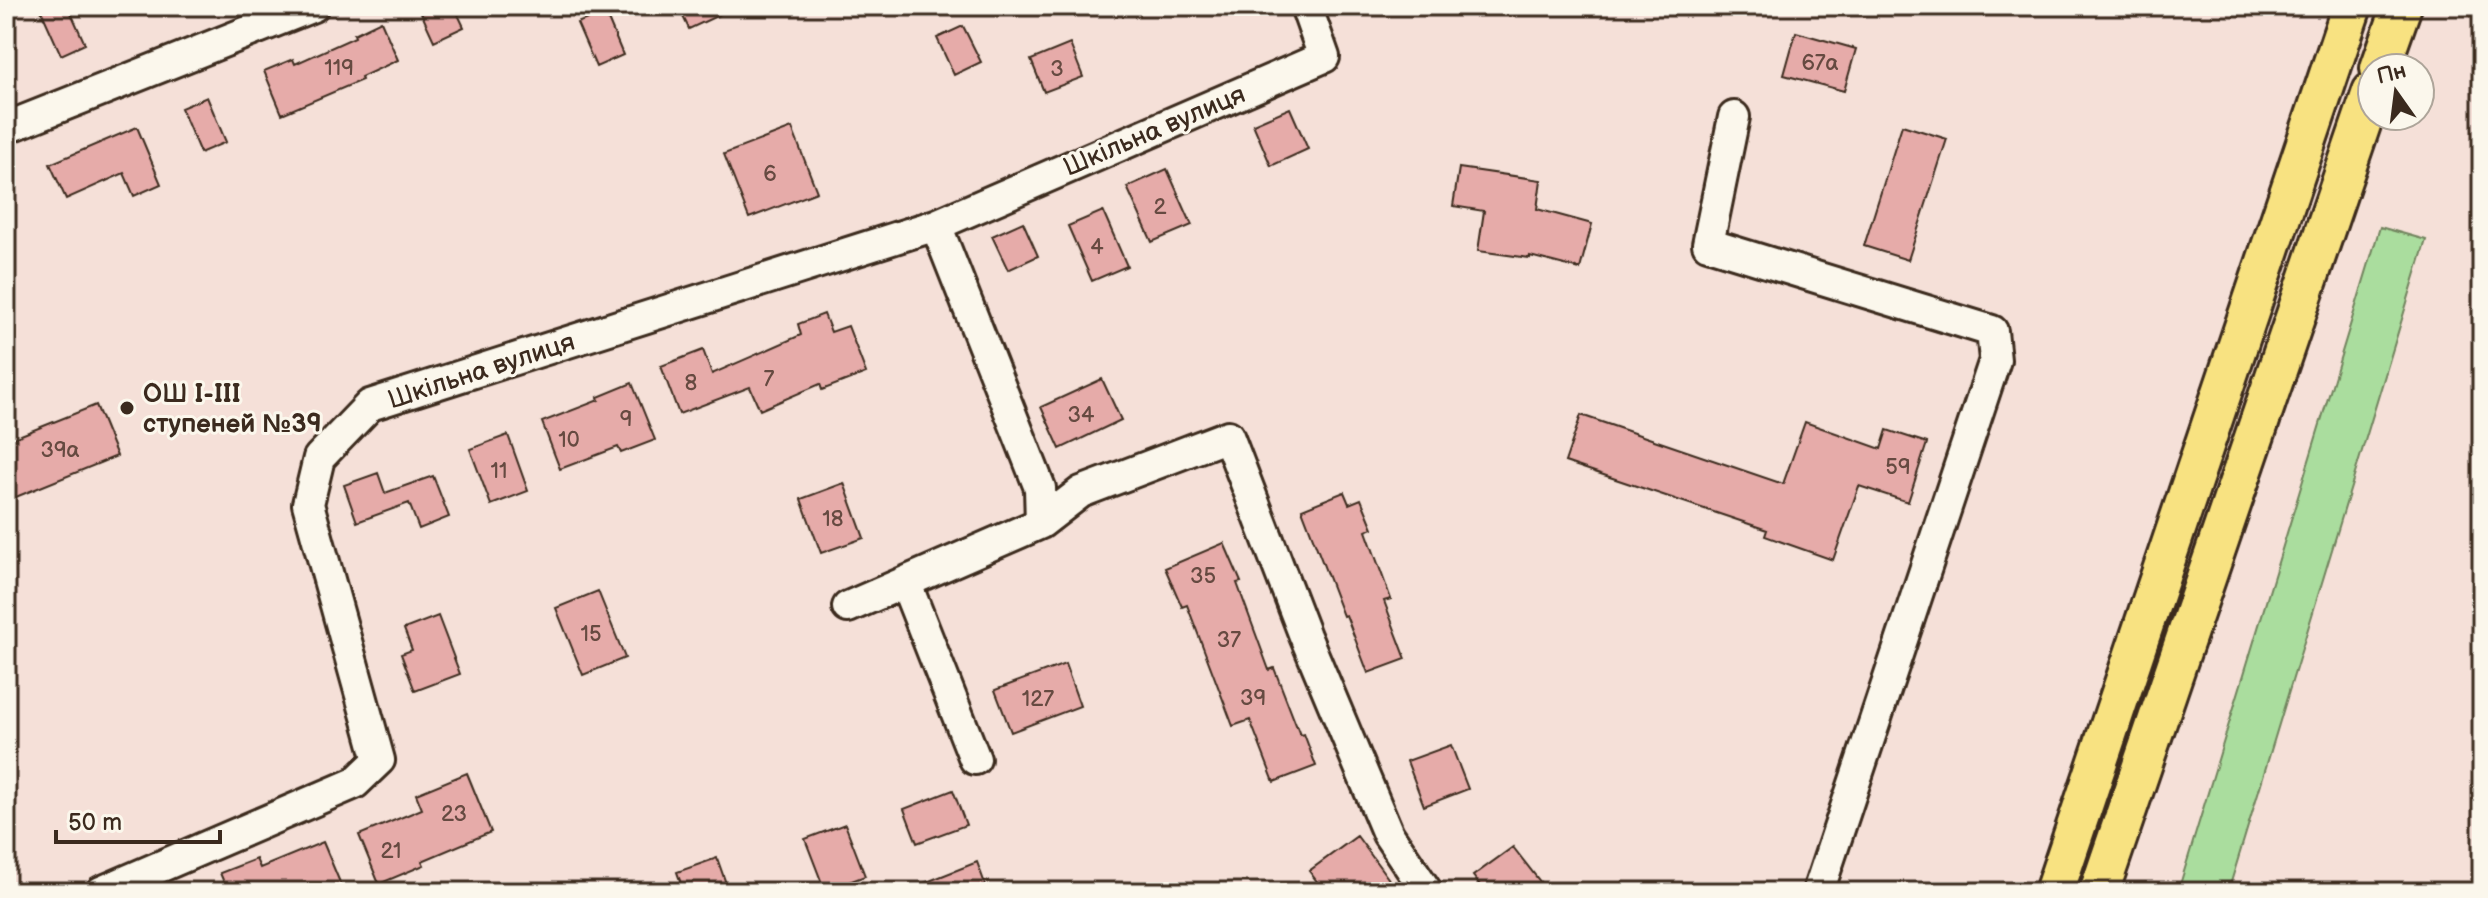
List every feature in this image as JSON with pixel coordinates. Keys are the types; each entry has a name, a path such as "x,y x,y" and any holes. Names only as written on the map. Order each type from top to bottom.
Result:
{"main road":[{"path":"2030,892 2059,877 2352,6"},
{"path":"2386,52 2402,6"},
{"path":"2102,886 2358,132"}],"street":[{"path":"6,128 313,6"},
{"name":"Шкільна вулиця","path":"101,892 355,783 379,760 308,504 319,458 370,405 936,225 1324,57 1306,6"},
{"path":"1734,117 1708,244 1992,331 1995,360 1818,892"},
{"path":"936,225 1040,488 1041,523"},
{"path":"848,607 1041,523 1081,492 1228,436 1305,636 1388,834 1427,892"},
{"path":"906,584 975,759"}],"green space":[{"path":"2380,227 2426,240 2228,892 2192,892 2179,888"}],"building":[{"path":"39,6 68,6 85,44 61,55"},
{"path":"418,6 454,6 464,27 434,41"},
{"path":"678,6 738,6 689,29"},
{"path":"605,12 623,55 596,67 577,23"},
{"path":"381,21 398,60 361,77 362,80 282,114 264,71 293,59 295,64 355,37 354,34"},
{"path":"963,26 981,62 954,75 937,38"},
{"path":"1796,32 1856,49 1844,91 1784,75"},
{"path":"1070,44 1083,77 1044,92 1031,60"},
{"path":"207,97 226,142 200,153 181,108"},
{"path":"1290,108 1308,149 1271,166 1253,124"},
{"path":"1902,125 1947,139 1908,260 1864,246"},
{"path":"137,127 161,184 134,196 124,173 66,199 50,164"},
{"path":"792,128 817,192 749,218 724,154"},
{"path":"1459,168 1541,180 1537,209 1592,224 1580,269 1530,256 1478,251 1484,211 1453,206"},
{"path":"1167,169 1192,225 1152,242 1127,187"},
{"path":"1103,211 1127,266 1092,281 1068,226"},
{"path":"1023,222 1038,256 1008,270 992,236"},
{"path":"824,314 831,332 848,326 866,373 822,390 820,384 760,410 750,387 679,414 661,366 703,350 712,374 801,335 798,324"},
{"path":"1102,379 1121,420 1060,449 1041,407"},
{"path":"632,383 655,440 621,453 618,447 560,469 542,422 599,400 598,397"},
{"path":"96,405 117,456 6,501 6,441"},
{"path":"1581,415 1783,484 1805,422 1881,449 1887,430 1927,443 1908,502 1859,486 1833,560 1765,536 1767,530 1565,462"},
{"path":"508,435 528,491 491,505 470,449"},
{"path":"378,473 385,493 433,476 449,517 419,529 409,503 357,522 344,485"},
{"path":"844,483 864,538 821,553 801,499"},
{"path":"1344,492 1349,504 1361,499 1373,528 1366,531 1391,599 1384,601 1406,659 1368,673 1302,509"},
{"path":"1224,543 1241,582 1237,583 1269,670 1274,668 1300,735 1304,734 1316,766 1274,782 1250,720 1233,726 1187,605 1182,607 1165,568"},
{"path":"598,591 625,658 583,675 556,608"},
{"path":"438,616 460,674 415,691 401,654 412,650 404,629"},
{"path":"1065,664 1080,706 1011,732 995,690"},
{"path":"1451,745 1468,789 1424,806 1407,761"},
{"path":"467,773 491,832 422,861 424,865 379,884 359,835 422,809 416,794"},
{"path":"953,790 966,825 917,843 904,809"},
{"path":"845,824 865,876 825,891 805,839"},
{"path":"1357,836 1393,885 1383,892 1325,892 1309,871"},
{"path":"323,842 344,892 228,892 220,873 256,859 260,868"},
{"path":"1513,847 1548,892 1485,892 1473,876"},
{"path":"717,858 729,892 684,892 677,872"},
{"path":"977,862 988,892 904,892 904,891"}],"place":[{"name":"ОШ I-III ступеней №39","path":"127,408"}]}
